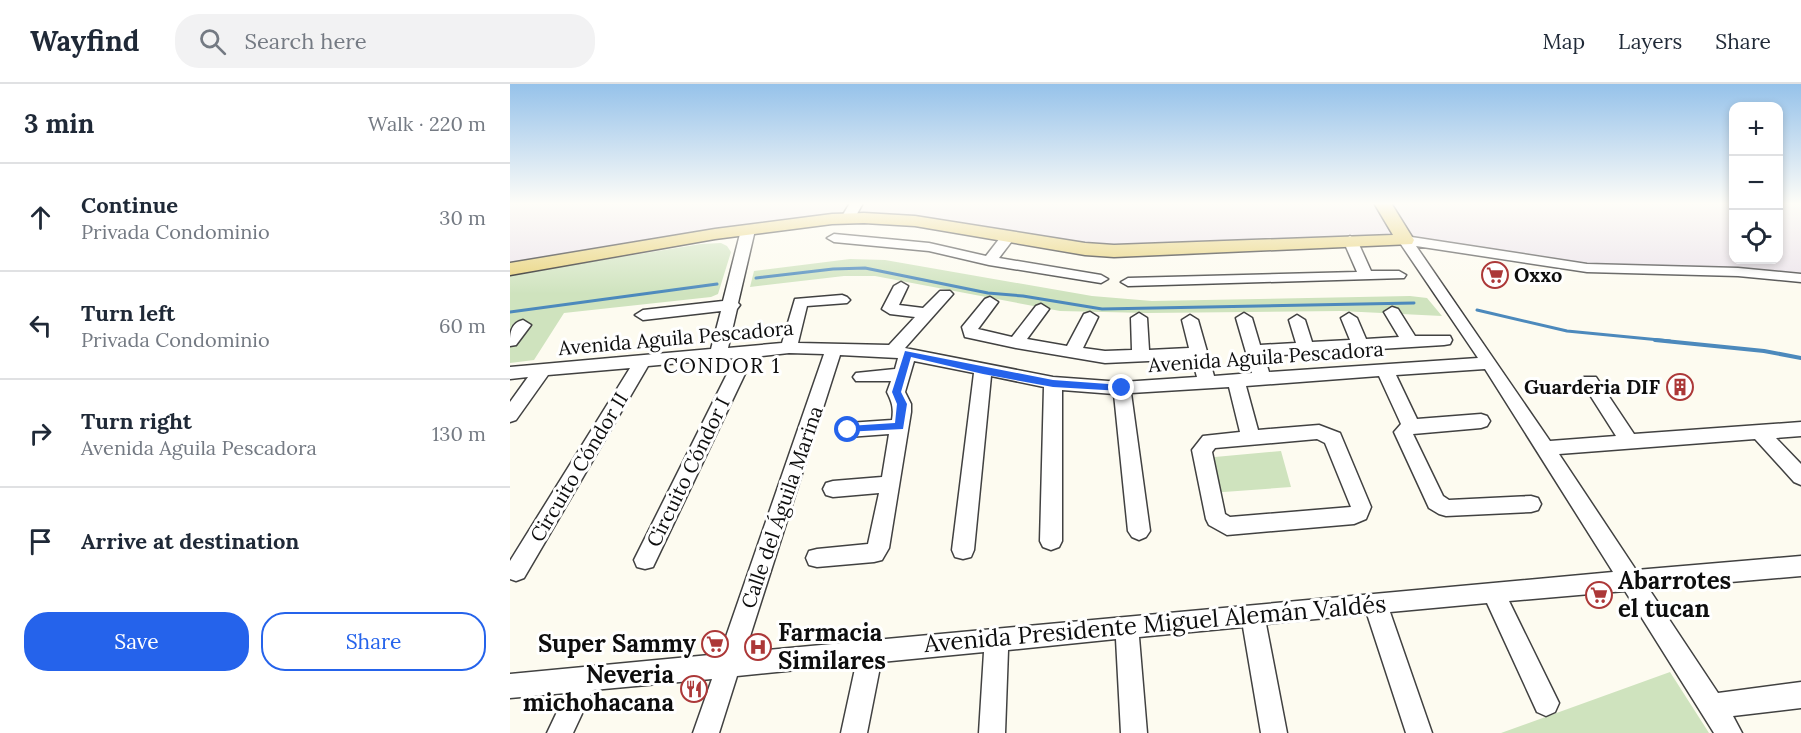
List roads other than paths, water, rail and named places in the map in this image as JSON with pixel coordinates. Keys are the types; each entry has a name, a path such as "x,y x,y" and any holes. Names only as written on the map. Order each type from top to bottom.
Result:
{"main road":[{"path":"510,269 728,233"},
{"path":"986,233 1084,249 1124,251 1350,240 1405,240"},
{"path":"1401,233 1405,240"}],"street":[{"path":"718,354 732,305 747,233"},
{"path":"989,261 1008,237"},
{"path":"834,238 929,247 989,261 1101,279"},
{"path":"1350,240 1366,276"},
{"path":"1405,240 1587,268 1738,272 1801,278"},
{"path":"1405,240 1546,448 1729,733"},
{"path":"1128,282 1399,275"},
{"path":"901,286 890,309 928,314"},
{"path":"817,558 874,554 878,548 900,426 902,404 897,392 900,352 945,294"},
{"path":"789,348 800,302 842,300"},
{"path":"990,302 970,327 971,333 1016,343 1105,357 1198,353"},
{"path":"643,315 732,305"},
{"path":"1016,343 1041,309"},
{"path":"1392,312 1410,342"},
{"path":"1072,353 1090,317"},
{"path":"1139,318 1141,357"},
{"path":"1244,318 1262,379"},
{"path":"1349,318 1360,345"},
{"path":"1190,320 1207,383"},
{"path":"1297,320 1306,348"},
{"path":"510,341 523,325"},
{"path":"1253,351 1444,340"},
{"name":"Avenida Aguila Pescadora","path":"510,373 789,348 900,352 983,371 1053,383 1122,388 1490,363"},
{"name":"Calle del Águila Marina","path":"706,733 834,349"},
{"name":"Circuito Cóndor I","path":"645,560 747,351"},
{"name":"Circuito Cóndor II","path":"516,571 642,362"},
{"path":"1385,370 1411,426"},
{"path":"510,415 542,371"},
{"path":"963,550 983,371"},
{"path":"862,377 900,375"},
{"path":"1236,381 1251,438"},
{"path":"1590,381 1630,443"},
{"path":"1051,541 1053,383"},
{"path":"1122,388 1139,531"},
{"path":"1481,421 1411,426 1403,432 1436,502 1440,506 1531,504"},
{"path":"848,430 900,426"},
{"path":"1546,448 1801,429"},
{"path":"1319,432 1328,434 1333,438 1361,507 1359,513 1227,526 1220,523 1216,519 1202,450 1210,441 1251,438 1319,432"},
{"path":"1759,432 1801,477"},
{"path":"833,489 891,484"},
{"name":"Avenida Presidente Miguel Alemán Valdés","path":"510,686 1493,592 1801,566"},
{"path":"1493,592 1546,703"},
{"path":"1375,603 1419,733"},
{"path":"1253,615 1274,733"},
{"path":"1127,627 1134,733"},
{"path":"992,733 998,639"},
{"path":"854,733 871,651"},
{"path":"560,733 586,678"},
{"path":"1712,706 1801,695"}],"waterway":[{"path":"756,278 833,269 865,268 988,293 1023,296 1102,309 1414,303"},
{"path":"510,312 717,284"},
{"path":"1477,310 1567,331 1670,341"},
{"path":"1655,340 1764,351 1801,358"}],"place":[{"name":"Oxxo","path":"1495,275"},
{"name":"Guarderia DIF","path":"1680,387"},
{"name":"Abarrotes el tucan","path":"1599,595"},
{"name":"Super Sammy","path":"715,644"},
{"name":"Farmacia Similares","path":"758,647"},
{"name":"Neveria michohacana","path":"694,689"}],"district":[{"name":"CONDOR 1","path":"722,366"}]}
